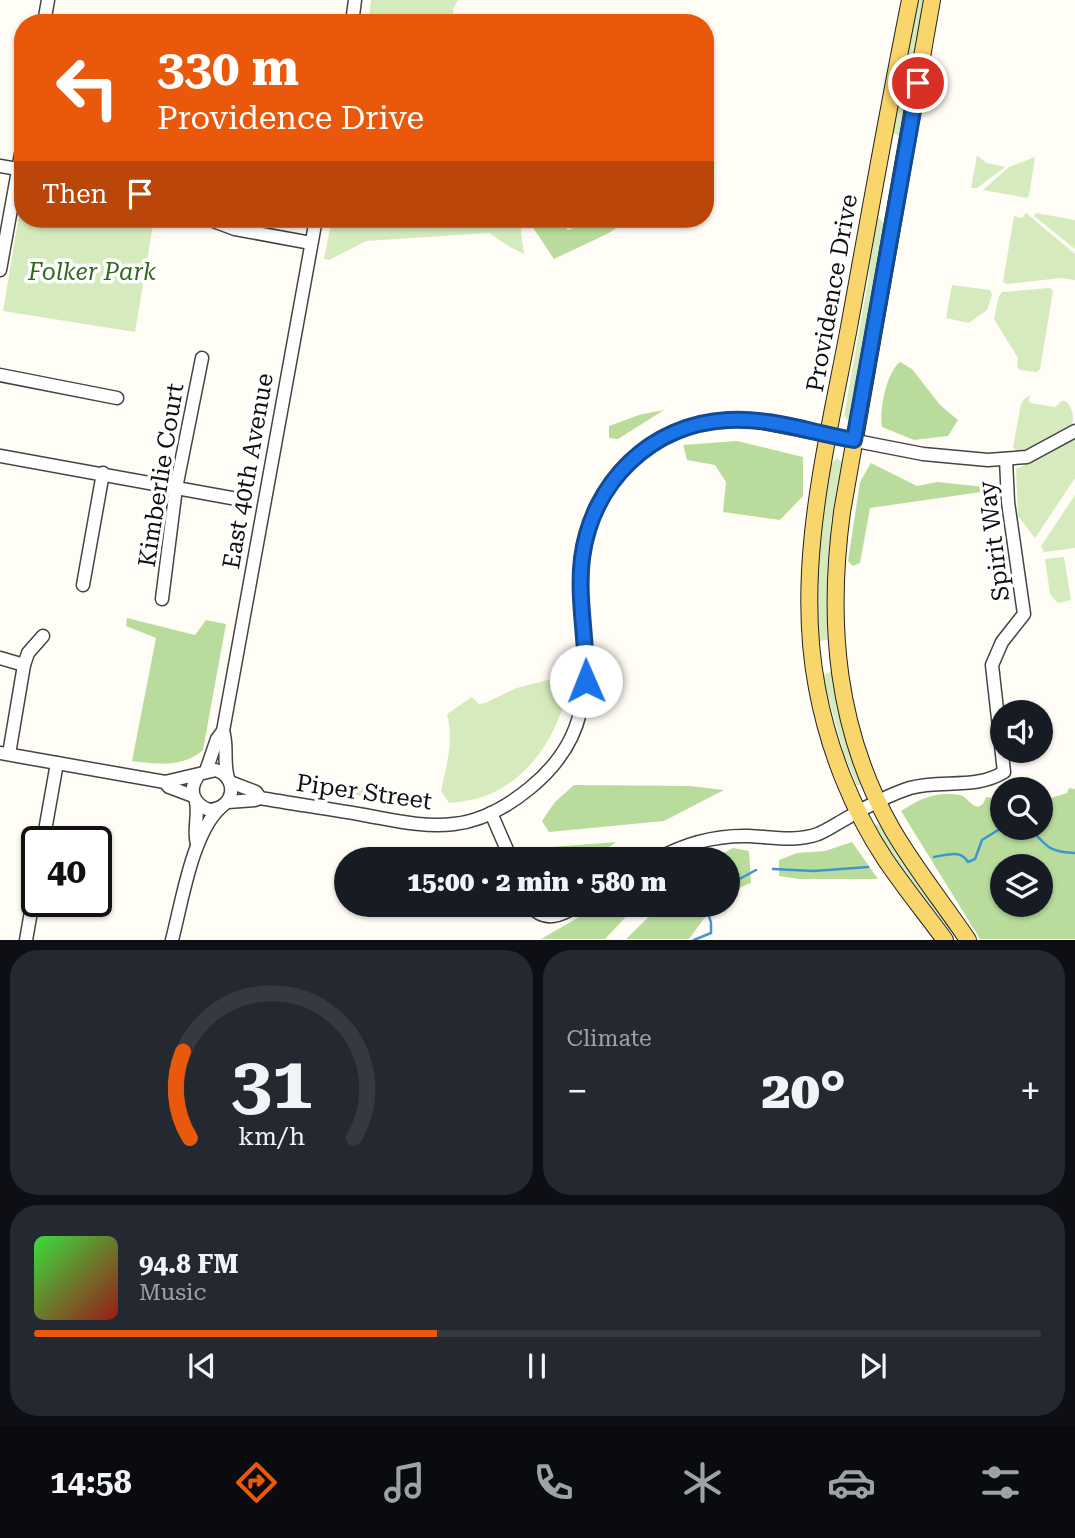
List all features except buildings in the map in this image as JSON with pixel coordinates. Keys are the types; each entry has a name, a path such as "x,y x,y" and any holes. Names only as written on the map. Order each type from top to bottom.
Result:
{"main road":[{"name":"Providence Drive","path":"910,0 828,435 810,558 808,596 817,690 833,749 859,811 885,858 945,940"},
{"name":"Providence Drive","path":"930,0 906,153 854,440 837,551 834,621 844,696 859,753 879,802 893,830 968,940"},
{"path":"881,149 906,153"}],"street":[{"path":"0,270 14,200"},
{"path":"232,228 311,243"},
{"name":"East 40th Avenue","path":"202,774 223,731 314,228"},
{"name":"Kimberlie Court","path":"162,599 176,488 202,358"},
{"path":"0,376 117,398"},
{"name":"Piper Street","path":"164,782 209,810 260,798 407,823 453,824 491,813 521,795 549,771 561,755 578,718 586,681 582,561 593,512 626,464 667,436 702,423 754,421 952,458 1006,459 1027,457 1075,431"},
{"path":"0,456 237,499"},
{"name":"Spirit Way","path":"879,802 911,788 977,781 996,777 1004,772 992,665 1002,642 1024,614 1009,514 1006,459"},
{"path":"83,585 103,473"},
{"path":"4,753 28,653 43,636"},
{"path":"0,657 24,665"},
{"name":"East 40th Avenue","path":"223,731 229,780"},
{"name":"Piper Street","path":"4,753 164,782 220,772 229,780 256,792 260,798"},
{"path":"46,826 57,763"},
{"path":"197,844 194,836 198,811 193,785 202,774"},
{"path":"173,940 197,844 213,815 224,805 232,792 229,780"},
{"path":"678,847 706,839 735,836 791,839 820,834 879,802"},
{"path":"491,813 506,847"},
{"path":"26,940 30,917"}],"green space":[{"path":"371,0 458,0 453,9 454,14 369,14"},
{"path":"915,0 923,0 903,134 899,136 892,132"},
{"path":"977,156 987,163 1005,167 977,188 971,188"},
{"path":"1035,157 1027,198 983,190 1009,167"},
{"path":"1026,213 1075,254 1075,280 1061,278 1007,284 1003,282 1014,216 1022,218"},
{"path":"1036,213 1075,220 1075,249 1034,216"},
{"path":"876,214 885,225 852,420 848,420 844,416 868,281"},
{"name":"Folker Park","path":"17,228 152,228 135,332 3,311"},
{"path":"330,228 521,228 524,254 489,233 366,241 329,260 324,259"},
{"path":"533,228 616,228 609,233 554,259"},
{"path":"952,285 990,290 992,295 987,310 969,323 946,318"},
{"path":"1050,288 1053,291 1040,369 1037,372 1020,370 1017,367 1018,358 994,319 999,296 1002,292"},
{"path":"900,362 912,369 940,405 958,420 948,436 914,440 882,427 885,393 891,375"},
{"path":"1031,395 1028,400 1031,403 1055,407 1066,401 1073,413 1073,420 1071,427 1026,451 1017,452 1013,447 1021,404"},
{"path":"664,410 618,439 609,438 609,426 639,415"},
{"path":"1075,438 1075,478 1035,538 1018,516 1016,469"},
{"path":"737,441 803,457 803,496 780,520 723,512 726,482 715,465 687,460 683,445"},
{"path":"837,458 843,463 831,521 828,578 830,639 816,642 814,585 831,464"},
{"path":"871,463 917,486 937,482 985,487 988,491 870,508 860,563 853,566 848,561 860,482"},
{"path":"1075,495 1075,548 1044,552 1041,546"},
{"path":"1064,557 1071,600 1058,603 1050,594 1045,559"},
{"path":"127,618 195,635 206,620 226,624 203,750 187,760 160,764 132,761 156,638 126,626"},
{"path":"833,671 864,783 857,786 844,754 822,675"},
{"path":"548,680 569,680 559,718 540,753 512,781 495,792 476,799 449,803 441,791 450,743 447,714 472,697 479,704 485,703 517,688"},
{"path":"296,776 406,796 401,803 305,786 299,783"},
{"path":"574,785 690,786 724,790 664,821 549,832 542,821 555,802"},
{"path":"1069,788 1075,789 1075,939 980,939 901,811 936,795 960,795 978,807 986,797 990,797 990,840 1053,840 1053,797 1067,793"},
{"path":"877,824 961,939 957,939 922,896 904,879 874,827"},
{"path":"616,842 609,847 552,847"},
{"path":"852,842 878,879 799,879 779,876 779,860 797,853 825,851"},
{"path":"740,849 749,851 751,883 740,887"},
{"path":"579,917 626,917 605,939 541,939"},
{"path":"649,917 705,917 689,939 626,939"}],"waterway":[{"path":"934,857 961,855 968,862 975,859 982,840 990,835"},
{"path":"1041,840 1059,851 1075,853"},
{"path":"773,869 814,871 868,867"},
{"path":"740,879 756,870"},
{"path":"694,940 711,933 709,917"}],"route":[{"path":"586,681 582,561 587,531 593,512 626,464 667,436 702,423 728,420 754,421 854,440 918,83"}]}
